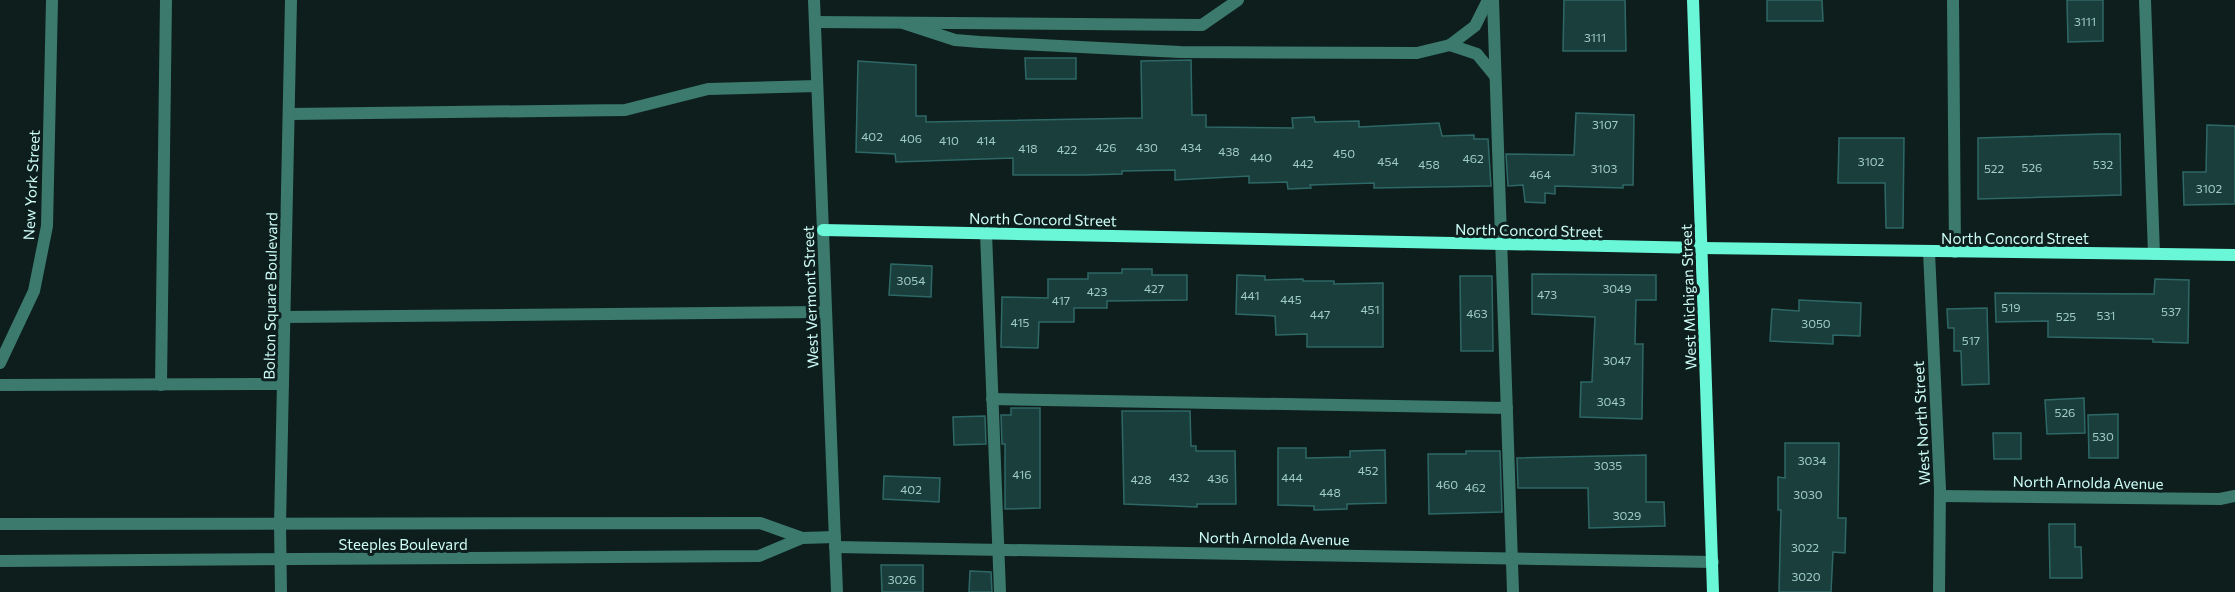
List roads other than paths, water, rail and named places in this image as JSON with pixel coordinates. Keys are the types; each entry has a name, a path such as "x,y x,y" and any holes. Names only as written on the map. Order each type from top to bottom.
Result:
{"main road":[{"name":"West Michigan Street","path":"1693,0 1713,592"},
{"name":"North Concord Street","path":"823,230 1702,248 2235,255"}],"street":[{"name":"New York Street","path":"0,363 34,291 46,226 52,0"},
{"path":"161,385 166,0"},
{"name":"Bolton Square Boulevard","path":"281,592 280,525 291,0"},
{"name":"West Vermont Street","path":"814,0 837,592"},
{"path":"814,22 1202,25 1238,0"},
{"path":"903,23 955,40 980,42 1180,52 1417,52 1450,45 1475,26 1488,0"},
{"path":"1493,0 1513,592"},
{"path":"1953,0 1955,252"},
{"path":"2145,0 2154,254"},
{"path":"1450,45 1477,54 1495,76"},
{"path":"289,114 625,110 708,89 817,86"},
{"path":"986,233 1000,592"},
{"name":"West North Street","path":"1929,252 1940,496 1939,592"},
{"path":"285,317 826,312"},
{"path":"0,385 284,384"},
{"path":"992,399 1507,408"},
{"name":"North Arnolda Avenue","path":"1940,496 2220,499 2235,496"},
{"name":"Steeples Boulevard","path":"0,524 760,523 802,538 835,542"},
{"name":"Steeples Boulevard","path":"0,561 759,556 802,538"},
{"name":"North Arnolda Avenue","path":"835,542 998,549 1713,562"}]}
